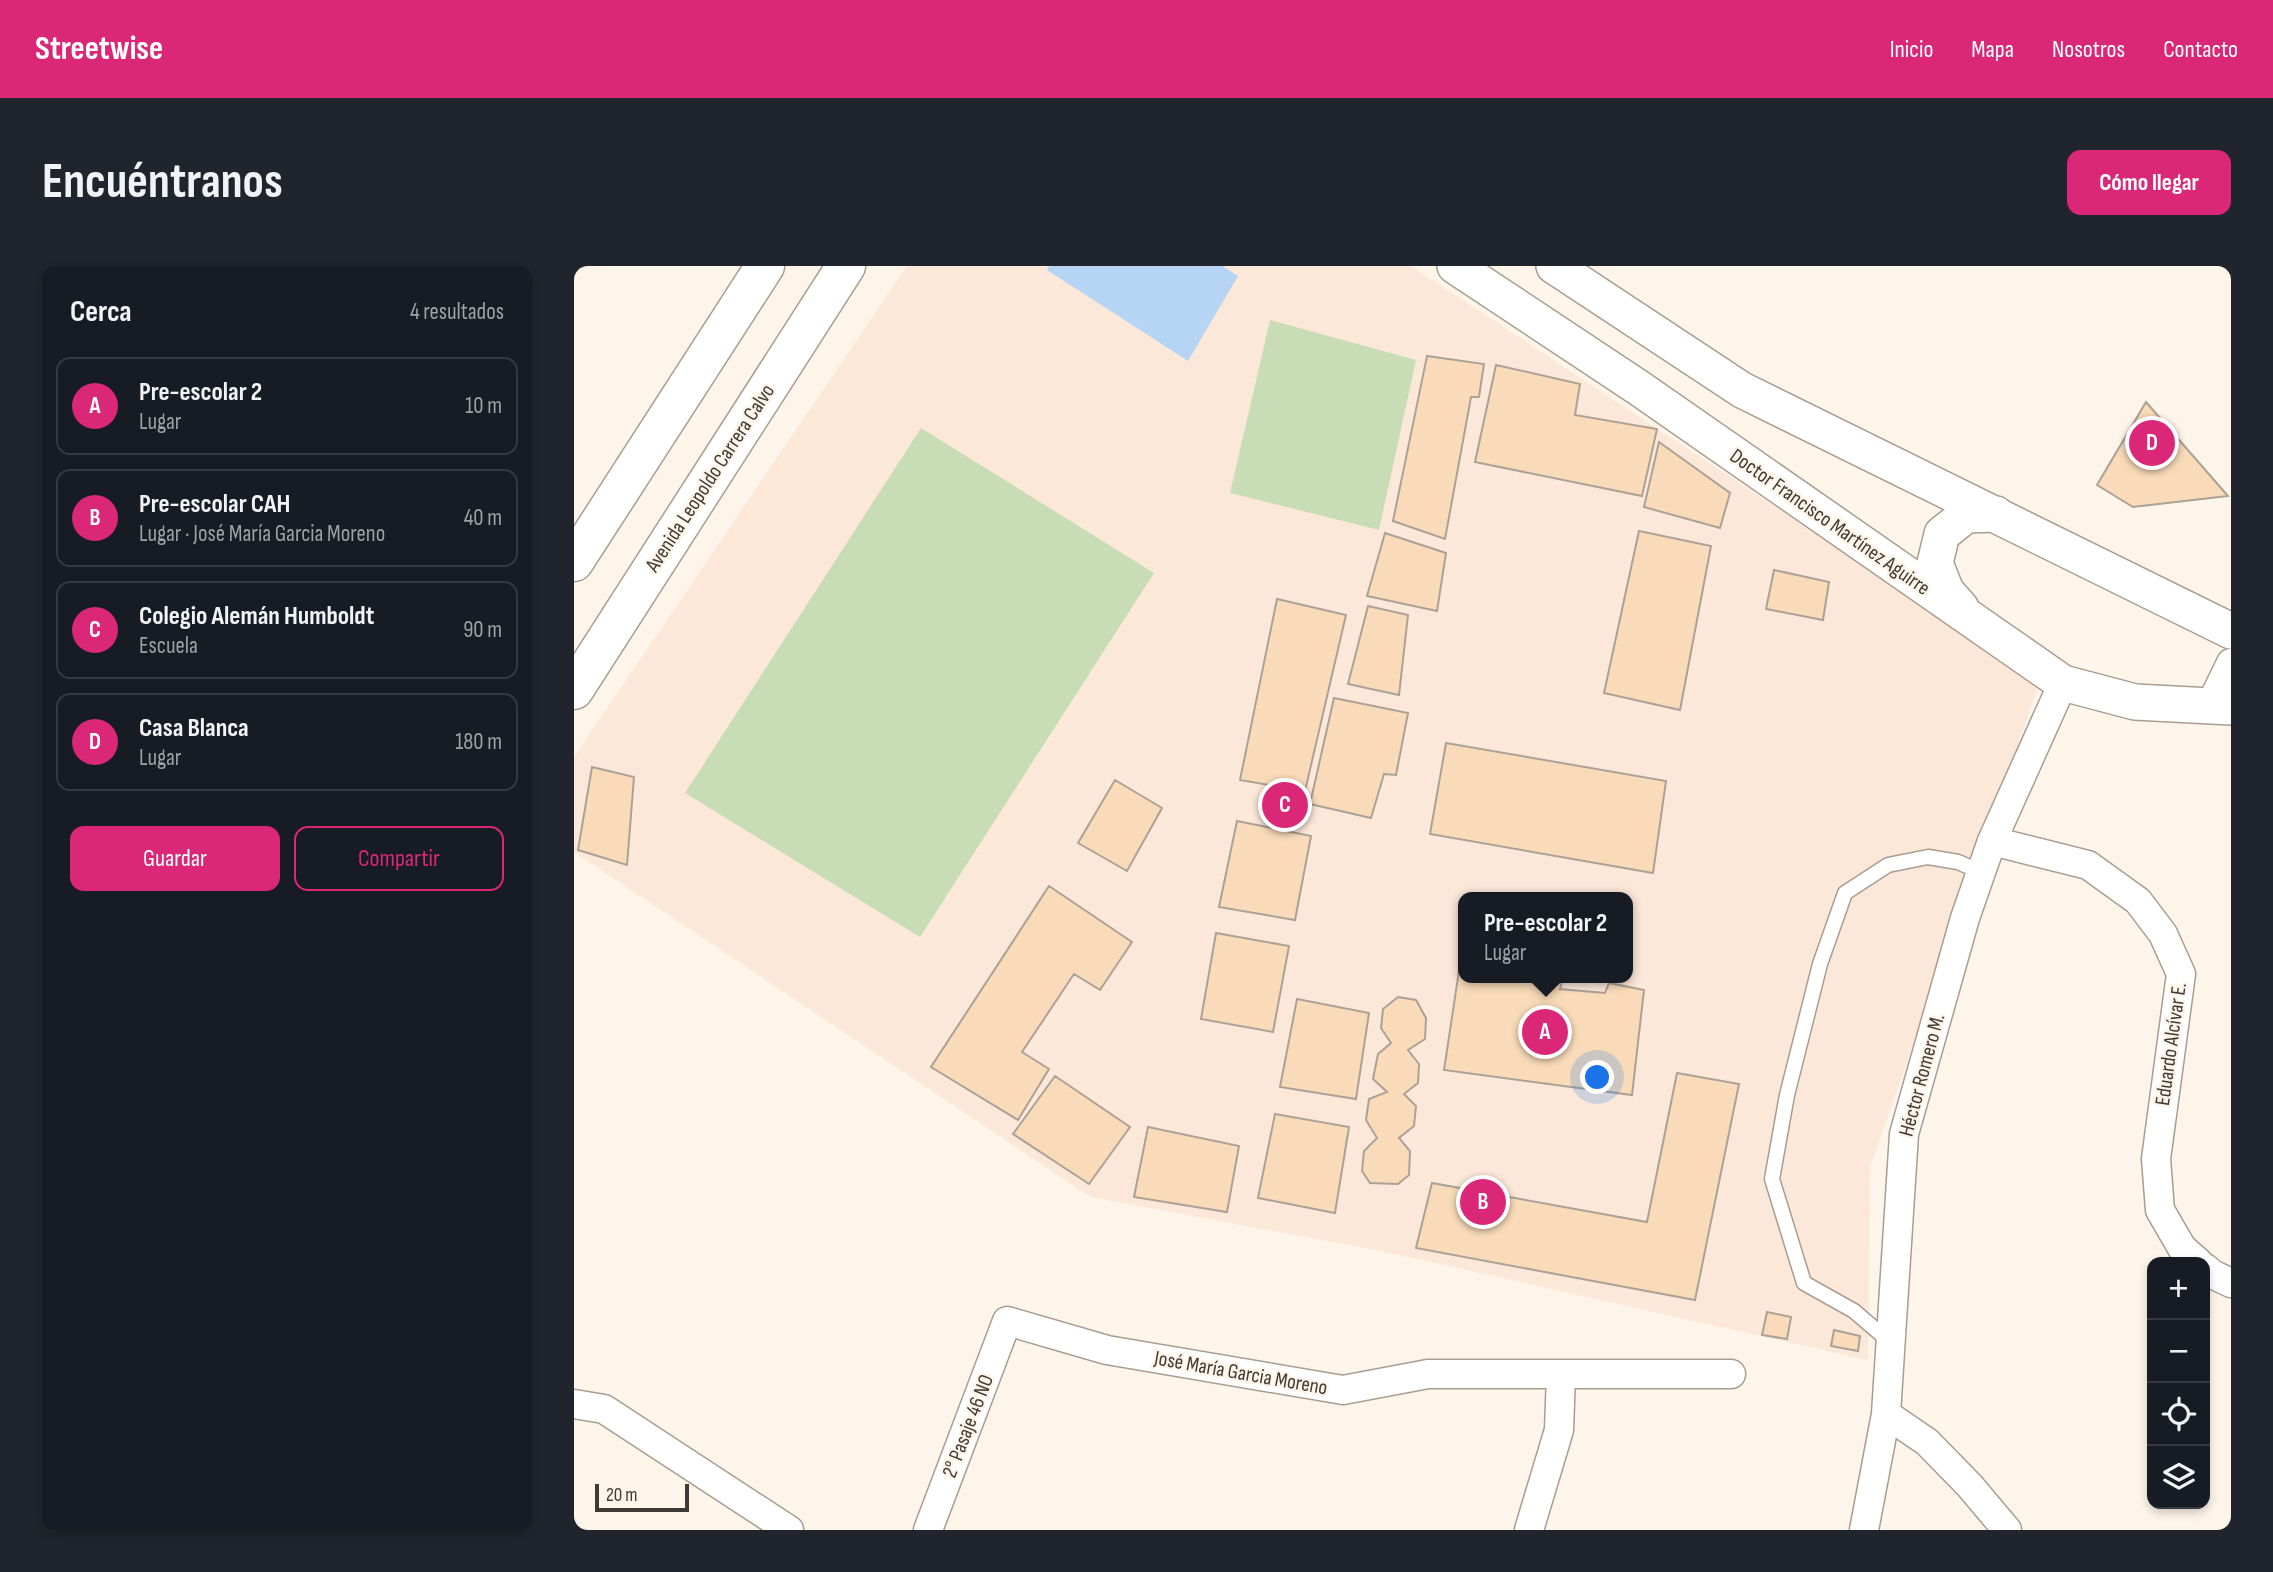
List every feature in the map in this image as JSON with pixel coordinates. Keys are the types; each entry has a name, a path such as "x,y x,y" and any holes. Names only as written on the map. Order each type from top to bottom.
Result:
{"main road":[{"path":"574,562 765,266"},
{"name":"Avenida Leopoldo Carrera Calvo","path":"574,690 846,266"}],"street":[{"name":"Doctor Francisco Martínez Aguirre","path":"1455,266 1639,388 2063,683 2135,702 2221,706"},
{"path":"1554,266 1742,390 2231,631"},
{"path":"1972,622 1946,591 1935,563 1942,534 1966,515 1996,514"},
{"path":"2221,706 2231,663"},
{"name":"Héctor Romero M.","path":"1864,1530 1886,1414 1904,1134 1965,918 1981,872 1992,841 2063,683"},
{"name":"Eduardo Alcívar E.","path":"1992,841 2088,865 2138,901 2163,934 2181,974 2155,1159 2160,1210 2182,1248 2192,1257"},
{"path":"2210,1272 2231,1283"},
{"name":"José María Garcia Moreno","path":"1007,1321 1107,1350 1343,1390 1428,1374 1731,1374"},
{"name":"2° Pasaje 46 NO","path":"928,1530 1007,1321"},
{"path":"1528,1530 1559,1430 1561,1375"},
{"path":"574,1404 604,1409 789,1530"},
{"path":"1886,1414 1927,1442 1970,1486 2007,1530"}],"lane":[{"path":"1890,1342 1854,1311 1804,1283 1773,1179 1787,1095 1820,964 1844,893 1888,865 1928,857 1958,862 1981,872"}],"shaded area":[{"path":"907,266 1411,266 2040,682 1870,1167 1868,1360 1386,1252 1091,1197 574,852 574,757"}],"green space":[{"path":"1270,320 1416,360 1379,530 1230,493"},
{"path":"921,428 1154,573 920,937 685,793"}],"water":[{"path":"1049,266 1222,266 1238,276 1188,361 1047,270"}],"building":[{"path":"1427,356 1484,364 1479,397 1471,397 1445,539 1393,521"},
{"path":"1496,365 1580,384 1575,415 1657,429 1642,496 1475,462"},
{"path":"2146,402 2228,496 2133,507 2097,485"},
{"path":"1659,442 1730,493 1720,528 1644,507"},
{"path":"1639,531 1711,546 1680,710 1604,693"},
{"path":"1385,533 1446,553 1437,611 1367,596"},
{"path":"1774,570 1829,582 1823,620 1766,609"},
{"path":"1277,599 1346,615 1305,791 1240,780"},
{"path":"1368,606 1408,615 1399,695 1348,684"},
{"path":"1334,698 1408,713 1396,775 1384,774 1371,818 1310,804"},
{"path":"1446,743 1666,781 1653,873 1430,834"},
{"path":"592,767 634,777 627,865 578,850"},
{"path":"1115,780 1162,808 1127,871 1078,843"},
{"path":"1237,821 1311,836 1295,920 1219,907"},
{"path":"1049,886 1132,942 1100,990 1074,974 1022,1052 1049,1069 1018,1120 931,1067"},
{"path":"1216,933 1289,946 1273,1032 1201,1019"},
{"path":"1458,977 1458,983 1562,983 1560,989 1605,993 1609,983 1644,990 1632,1095 1444,1070"},
{"path":"1398,997 1416,1000 1426,1018 1425,1039 1408,1050 1419,1064 1418,1083 1404,1094 1416,1106 1414,1126 1399,1138 1410,1151 1409,1175 1398,1184 1370,1183 1362,1171 1364,1151 1377,1138 1366,1120 1369,1099 1387,1092 1373,1079 1378,1054 1391,1043 1381,1028 1383,1009"},
{"path":"1297,999 1369,1013 1356,1099 1280,1087"},
{"path":"1677,1073 1739,1084 1695,1300 1416,1248 1432,1183 1647,1222"},
{"path":"1055,1076 1130,1127 1089,1184 1013,1134"},
{"path":"1275,1114 1349,1127 1335,1213 1258,1198"},
{"path":"1148,1127 1239,1146 1227,1212 1134,1197"},
{"path":"1767,1312 1791,1317 1787,1339 1762,1335"},
{"path":"1834,1330 1860,1336 1858,1351 1831,1346"}],"place":[{"name":"Casa Blanca","path":"2152,443"},
{"name":"Colegio Alemán Humboldt","path":"1285,805"},
{"name":"Pre-escolar 2","path":"1545,1032"},
{"name":"Pre-escolar CAH","path":"1483,1202"}]}
